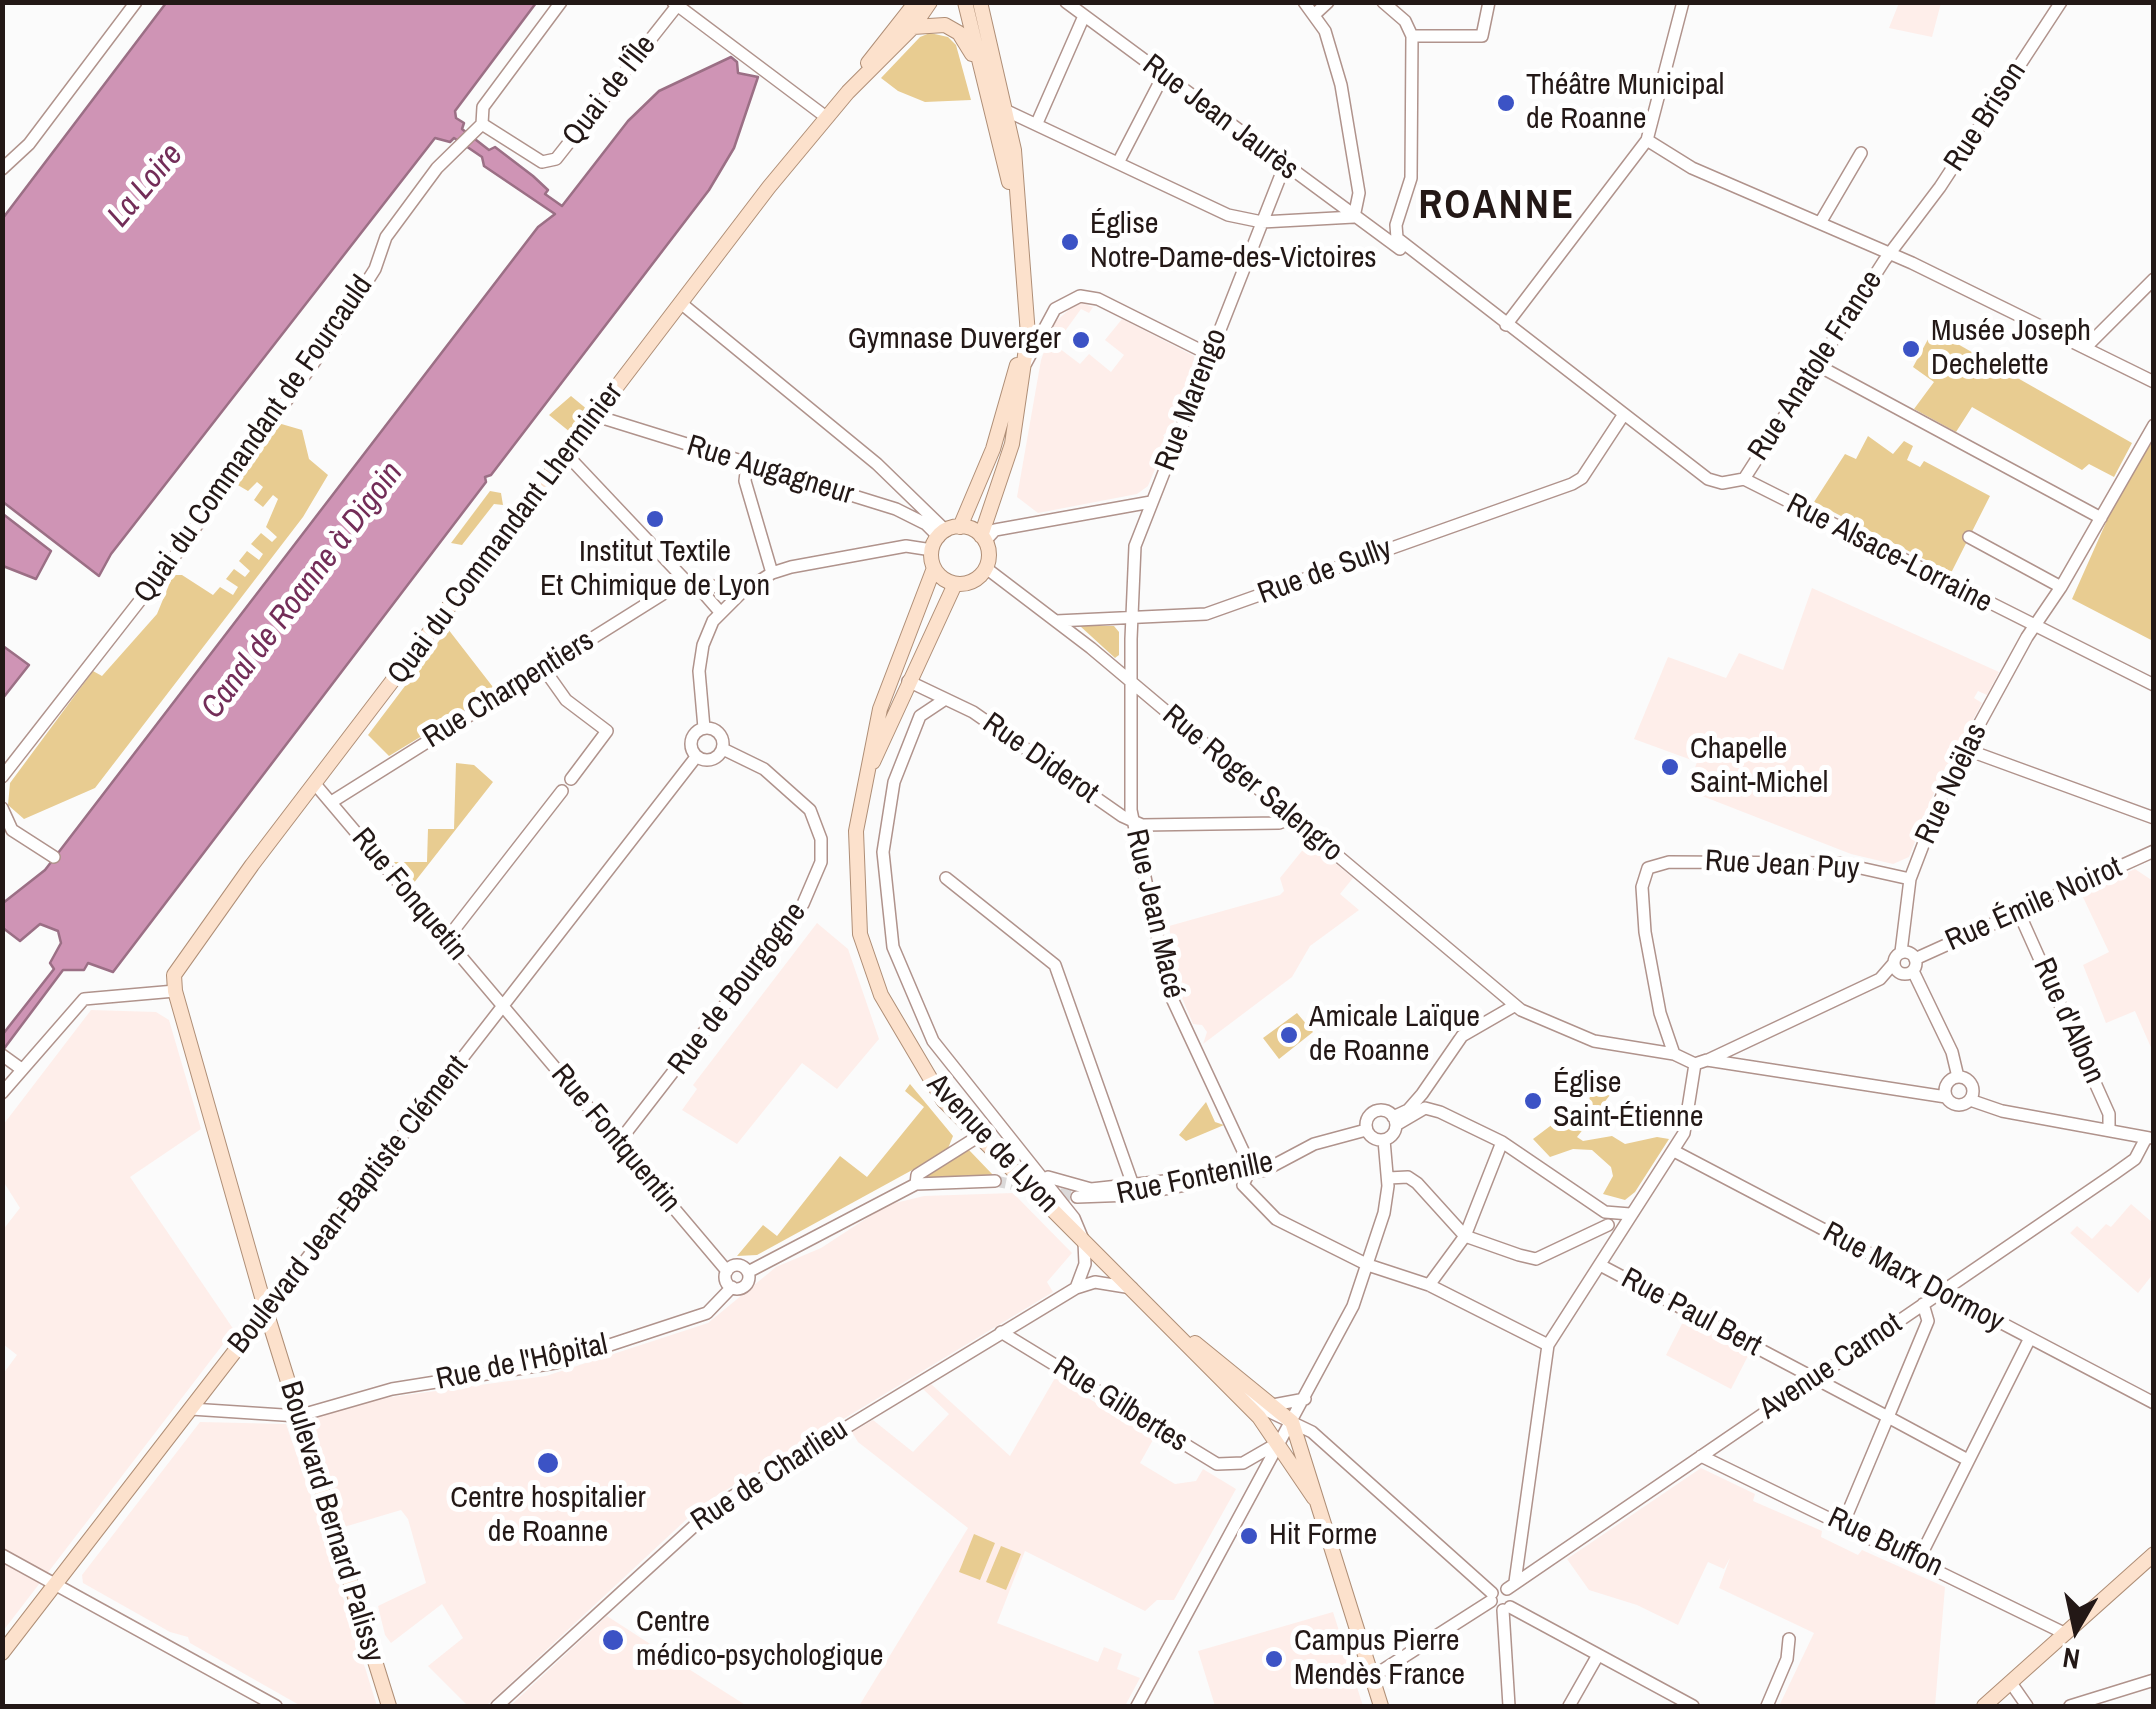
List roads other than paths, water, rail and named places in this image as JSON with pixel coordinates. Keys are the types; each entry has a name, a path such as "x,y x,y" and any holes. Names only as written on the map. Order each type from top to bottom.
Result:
{"main road":[{"name":"Quai du Commandant Lherminier","path":"855,85 916,2"},
{"name":"Quai du Commandant Lherminier","path":"174,991 174,976 182,958 790,160 855,85 913,28 930,2"},
{"path":"965,2 1019,222"},
{"path":"980,2 1007,111 1025,270 1026,363 1012,444 983,539 986,568 973,581 956,584 934,568 944,536 978,491 1010,398 1021,344 1025,270"},
{"path":"913,28 936,23 954,29 978,65"},
{"path":"944,536 983,539"},
{"name":"Avenue de Lyon","path":"934,568 880,709 862,786 854,869 864,949 888,1009 943,1100 1147,1302 1279,1442 1314,1498"},
{"name":"Avenue de Lyon","path":"862,786 956,584"},
{"name":"Boulevard Bernard Palissy","path":"174,991 266,1311 389,1706"},
{"name":"Avenue de Lyon","path":"1147,1302 1292,1422"},
{"name":"Boulevard Jean-Baptiste Clément","path":"2,1654 266,1311"},
{"path":"1292,1422 1381,1706"},
{"path":"1984,1706 2154,1554"}],"street":[{"path":"2,170 29,144 136,2"},
{"path":"482,124 483,107 561,2"},
{"name":"Rue Jean Jaurès","path":"1066,2 1284,168 1506,325 1708,479 1722,483 1744,479"},
{"path":"1007,111 1228,216 1262,222 1354,217 1359,193 1341,86 1325,31 1304,2"},
{"path":"1314,15 1328,2"},
{"path":"1376,231 1396,225 1411,178 1412,36 1405,20 1383,2"},
{"path":"1412,36 1482,36 1489,2"},
{"path":"1506,325 1647,140 1683,2"},
{"name":"Rue Brison","path":"1889,254 1910,230 2061,2"},
{"path":"677,3 826,117"},
{"name":"Quai de l'Île","path":"482,124 542,162 556,159 677,3"},
{"path":"1037,123 1084,16"},
{"path":"1118,161 1163,76"},
{"name":"Quai du Commandant de Fourcauld","path":"2,777 177,552 328,343 375,270 386,236 469,132 482,124"},
{"path":"1647,140 1692,168 1912,263 2154,382"},
{"path":"1820,224 1861,153"},
{"name":"Rue Marengo","path":"1131,639 1134,546 1284,168"},
{"name":"Rue Jean Jaurès","path":"1396,225 1400,241 1506,325"},
{"path":"1910,230 1912,263"},
{"name":"Rue Anatole France","path":"1744,479 1889,254"},
{"path":"2086,347 2154,280"},
{"path":"1026,363 1056,309 1080,296 1098,299 1210,355"},
{"path":"682,304 876,464 944,536 772,572 741,593 720,612 707,633 700,658 704,728 719,733 723,748 712,760 696,757"},
{"path":"1817,365 2101,518"},
{"name":"Rue Augagneur","path":"598,413 896,509 944,536"},
{"name":"Rue de Sully","path":"1056,621 1206,614 1572,484 1582,478 1624,414"},
{"name":"Rue Noëlas","path":"1902,952 1910,879 1933,816 1965,750 2154,425"},
{"path":"566,454 720,612"},
{"path":"747,464 745,482 772,572"},
{"name":"Rue Alsace-Lorraine","path":"1744,479 2154,685"},
{"path":"983,539 995,530 1151,502"},
{"path":"1969,538 2061,588"},
{"name":"Rue Roger Salengro","path":"986,568 1131,682 1514,1006 1594,1042 1701,1062 1946,1097"},
{"path":"689,581 741,593"},
{"name":"Rue Charpentiers","path":"333,802 689,581"},
{"name":"Rue Jean Macé","path":"1131,639 1133,822 1169,992 1245,1155 1246,1179"},
{"path":"544,669 566,700 607,731 571,779"},
{"name":"Rue Diderot","path":"908,681 1013,738 1133,822"},
{"path":"944,700 920,716 894,782 883,852 893,947 933,1041 1064,1201 1084,1242 1084,1269 1076,1288"},
{"name":"Boulevard Jean-Baptiste Clément","path":"266,1311 696,757 692,738 704,728"},
{"name":"Rue de Bourgogne","path":"618,1143 787,926 821,862 817,826 810,810 756,764 723,748"},
{"path":"1965,750 2154,818"},
{"name":"Rue Fonquetin","path":"315,784 503,1006"},
{"path":"446,940 562,791"},
{"path":"2,808 12,830 54,857"},
{"path":"1133,822 1188,826 1279,823 1292,818"},
{"name":"Rue Émile Noirot","path":"1914,965 2154,851"},
{"name":"Rue Jean Puy","path":"1674,1054 1660,1013 1646,932 1642,880 1653,864 1838,863 1910,879"},
{"path":"946,878 1055,965 1133,1185"},
{"name":"Rue d'Albon","path":"2019,913 2109,1114 2109,1130"},
{"path":"1510,1706 1506,1608 1513,1597 1511,1586 1538,1443 1548,1345 1674,1151 1686,1128 1701,1062 1880,979 1902,952 1914,965 1952,1052 1958,1077"},
{"path":"1893,964 1899,973 1914,965"},
{"path":"2,1094 20,1068 84,999 174,991"},
{"name":"Rue Fontquentin","path":"503,1006 727,1272"},
{"path":"1136,1706 1346,1321 1384,1213 1388,1178 1384,1140 1394,1121 1422,1094 1462,1036 1514,1006"},
{"path":"5,1057 20,1068"},
{"path":"1958,1077 1947,1084 1946,1097 1955,1105 1970,1100 2002,1111 2150,1138"},
{"path":"1958,1077 1971,1083 1970,1100"},
{"path":"1422,1094 1426,1108"},
{"path":"1384,1140 1371,1137 1366,1130 1366,1121 1375,1112 1394,1121 1426,1108 1502,1142 1607,1218 1612,1246"},
{"name":"Rue Fontenille","path":"1077,1197 1120,1197 1209,1179 1246,1179 1314,1144 1366,1130"},
{"path":"916,1184 917,1175 979,1136"},
{"name":"Avenue Carnot","path":"1491,1597 1816,1380 2135,1159 2150,1138"},
{"path":"1428,1285 1465,1236 1489,1166 1502,1142"},
{"name":"Rue Marx Dormoy","path":"1674,1151 2154,1403"},
{"path":"1044,1175 1078,1188 1176,1178 1209,1179"},
{"path":"1388,1178 1408,1177 1417,1182 1465,1236 1536,1259 1607,1218 1630,1214"},
{"path":"1246,1179 1276,1220 1368,1266 1428,1285 1548,1345"},
{"path":"748,1272 736,1265 727,1272 726,1279 732,1287 744,1286 748,1272 916,1184 995,1182"},
{"name":"Rue Paul Bert","path":"1600,1265 1966,1460"},
{"name":"Rue de Charlieu","path":"497,1706 714,1506 1076,1288 1100,1282 1133,1288"},
{"name":"Rue de l'Hôpital","path":"298,1416 392,1388 574,1358 707,1314 732,1287"},
{"path":"1843,1524 1928,1320 1923,1304"},
{"name":"Rue Gilbertes","path":"1001,1332 1217,1464 1242,1463 1279,1442"},
{"path":"1919,1559 2029,1340"},
{"path":"1193,1350 1266,1410 1312,1432 1506,1608 1692,1706"},
{"path":"1273,1404 1306,1399"},
{"path":"191,1409 298,1416"},
{"path":"1279,1442 1308,1474"},
{"name":"Rue Buffon","path":"1701,1456 2066,1634"},
{"path":"1518,1551 1534,1570"},
{"path":"2,1555 274,1706"},
{"path":"1372,1677 1491,1597"},
{"path":"1768,1706 1787,1659 1789,1639"},
{"path":"1568,1706 1598,1654"},
{"path":"2070,1706 2154,1680"},
{"path":"2010,1683 2027,1706"}],"water":[{"path":"166,3 536,3 455,111 456,118 464,123 462,129 489,150 495,147 533,176 548,190 545,194 562,206 628,121 659,91 731,57 737,62 738,73 758,77 734,148 709,190 491,475 485,477 486,482 113,972 88,963 84,970 63,970 3,1050 3,1034 54,969 50,963 61,943 58,931 40,924 20,941 3,928 3,903 45,870 538,227 555,214 484,166 482,157 454,138 450,142 435,138 111,554 99,576 3,502 3,218"},
{"path":"3,514 51,551 36,579 3,566"},
{"path":"3,646 29,665 3,698"}],"tunnel":[{"path":"995,1181 1077,1197"}],"place":[{"name":"Théâtre Municipal de Roanne","path":"1506,103"},
{"name":"Église Notre-Dame-des-Victoires","path":"1070,242"},
{"name":"Gymnase Duverger","path":"1081,340"},
{"name":"Musée Joseph Dechelette","path":"1911,349"},
{"name":"Institut Textile Et Chimique de Lyon","path":"655,519"},
{"name":"Chapelle Saint-Michel","path":"1670,767"},
{"name":"Amicale Laïque de Roanne","path":"1289,1035"},
{"name":"Église Saint-Étienne","path":"1533,1101"},
{"name":"Centre hospitalier de Roanne","path":"548,1463"},
{"name":"Hit Forme","path":"1249,1536"},
{"name":"Centre médico-psychologique","path":"613,1640"},
{"name":"Campus Pierre Mendès France","path":"1274,1659"}],"district":[{"name":"ROANNE","path":"1497,207"}],"water label":[{"name":"La Loire","path":"146,186"},
{"name":"Canal de Roanne à Digoin","path":"303,591"}]}
